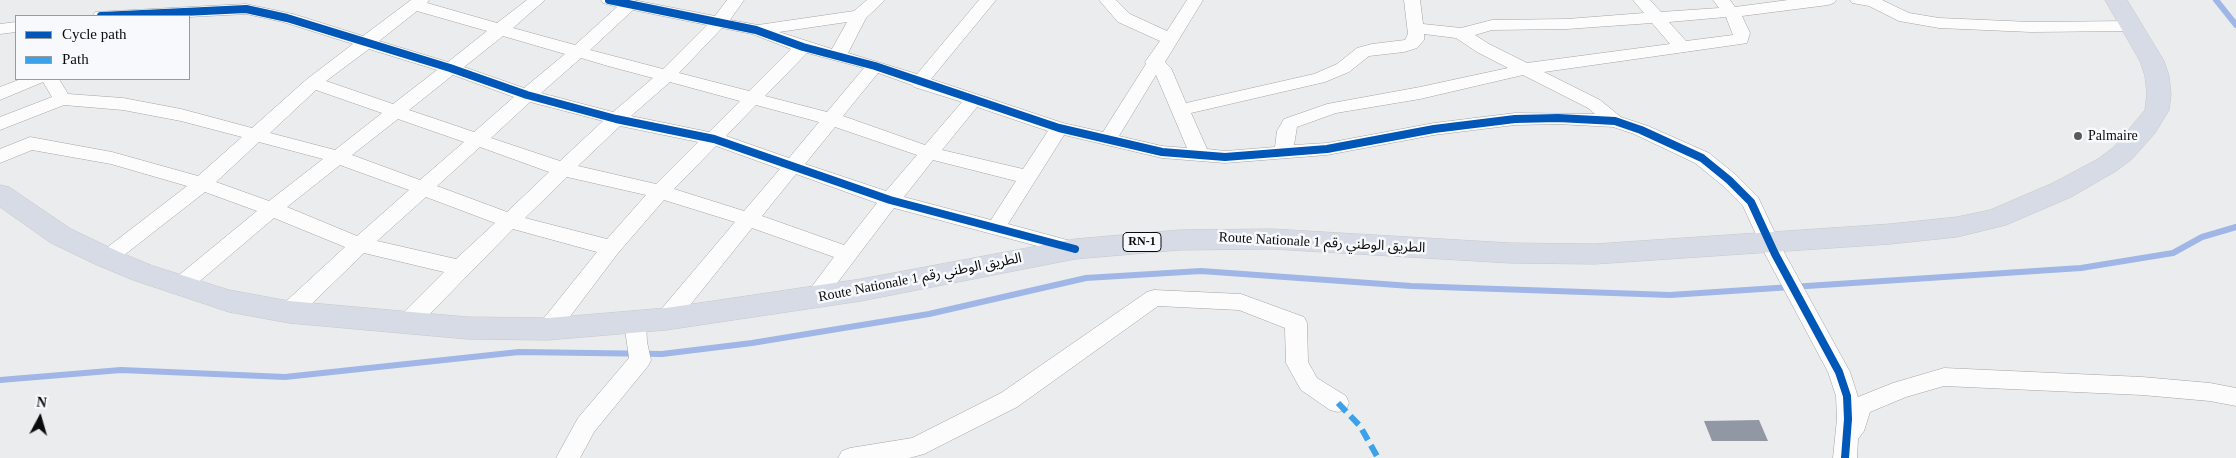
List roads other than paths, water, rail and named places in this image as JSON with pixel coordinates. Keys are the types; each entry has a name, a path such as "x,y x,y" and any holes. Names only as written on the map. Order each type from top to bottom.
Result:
{"highway":[{"name":"Route Nationale الطريق الوطني رقم 1","path":"0,194 61,236 106,258 180,286 229,301 288,312 467,328 548,329 666,319 815,297 1075,249 1133,243 1227,238 1325,241 1510,253 1596,254 1774,249 1957,227 2019,210 2099,170 2123,153 2146,127 2157,110 2159,94 2157,76 2152,61 2116,0"}],"street":[{"path":"180,286 272,209 537,0"},
{"path":"609,0 756,30 803,47 875,66 920,83 1059,128 1162,152 1225,157 1343,147 1434,129 1515,119 1566,118 1615,121 1649,133 1702,158 1729,180 1751,202 1839,372 1847,396 1848,419 1845,455"},
{"path":"406,324 460,268 666,75 719,22 736,0"},
{"path":"848,0 868,7"},
{"path":"920,83 929,69 988,0"},
{"path":"1107,0 1124,18 1169,38"},
{"path":"1107,140 1169,38 1195,0"},
{"path":"1180,110 1319,78 1343,68 1363,52 1372,49 1404,47 1411,44 1415,40 1416,28 1412,0"},
{"path":"1641,0 1682,48"},
{"path":"1416,28 1461,32 1492,25 1567,24 1656,17 1726,6 1828,0"},
{"path":"1858,0 1873,2 1905,17 1939,23 2031,27 2132,26"},
{"path":"106,258 202,184 313,83 418,2 464,20 500,28 666,75 754,97 832,119 929,152 1028,177"},
{"path":"288,312 629,4"},
{"path":"1284,152 1286,131 1290,124 1307,116 1333,108 1420,93 1526,69 1741,39 1742,33 1738,20 1726,6"},
{"path":"756,30 868,7"},
{"path":"837,57 868,7"},
{"path":"112,12 246,9 287,18 450,68 527,95 616,120 714,139 890,200 1075,249"},
{"path":"0,29 15,27"},
{"path":"1461,32 1483,48 1544,77 1594,104 1615,121"},
{"path":"548,329 611,248 660,192 803,47"},
{"path":"1154,62 1162,68 1200,155"},
{"path":"666,319 875,66"},
{"path":"0,94 34,80"},
{"path":"51,80 62,99"},
{"path":"313,83 565,170 660,192 748,219 847,254"},
{"path":"0,124 62,99 123,104 182,115 338,157 511,220 611,248"},
{"path":"815,297 890,200 973,100"},
{"path":"995,229 1059,128"},
{"path":"0,157 30,143 112,158 202,184 272,209 360,245 460,268"},
{"path":"850,458 916,447 1009,400 1154,298 1241,302 1296,323 1297,363 1309,384 1338,403"},
{"path":"568,458 586,425 640,360 636,342 635,322"},
{"path":"1845,455 1860,406 1901,389 1944,377 2142,386 2210,392 2236,397"}],"waterway":[{"path":"2216,0 2236,25"},
{"path":"0,380 121,370 285,377 519,352 662,354 752,343 929,314 1086,278 1201,271 1411,286 1670,295 2081,268 2173,253 2202,237 2236,227"}],"place":[{"name":"Palmaire","path":"2078,136"}]}
